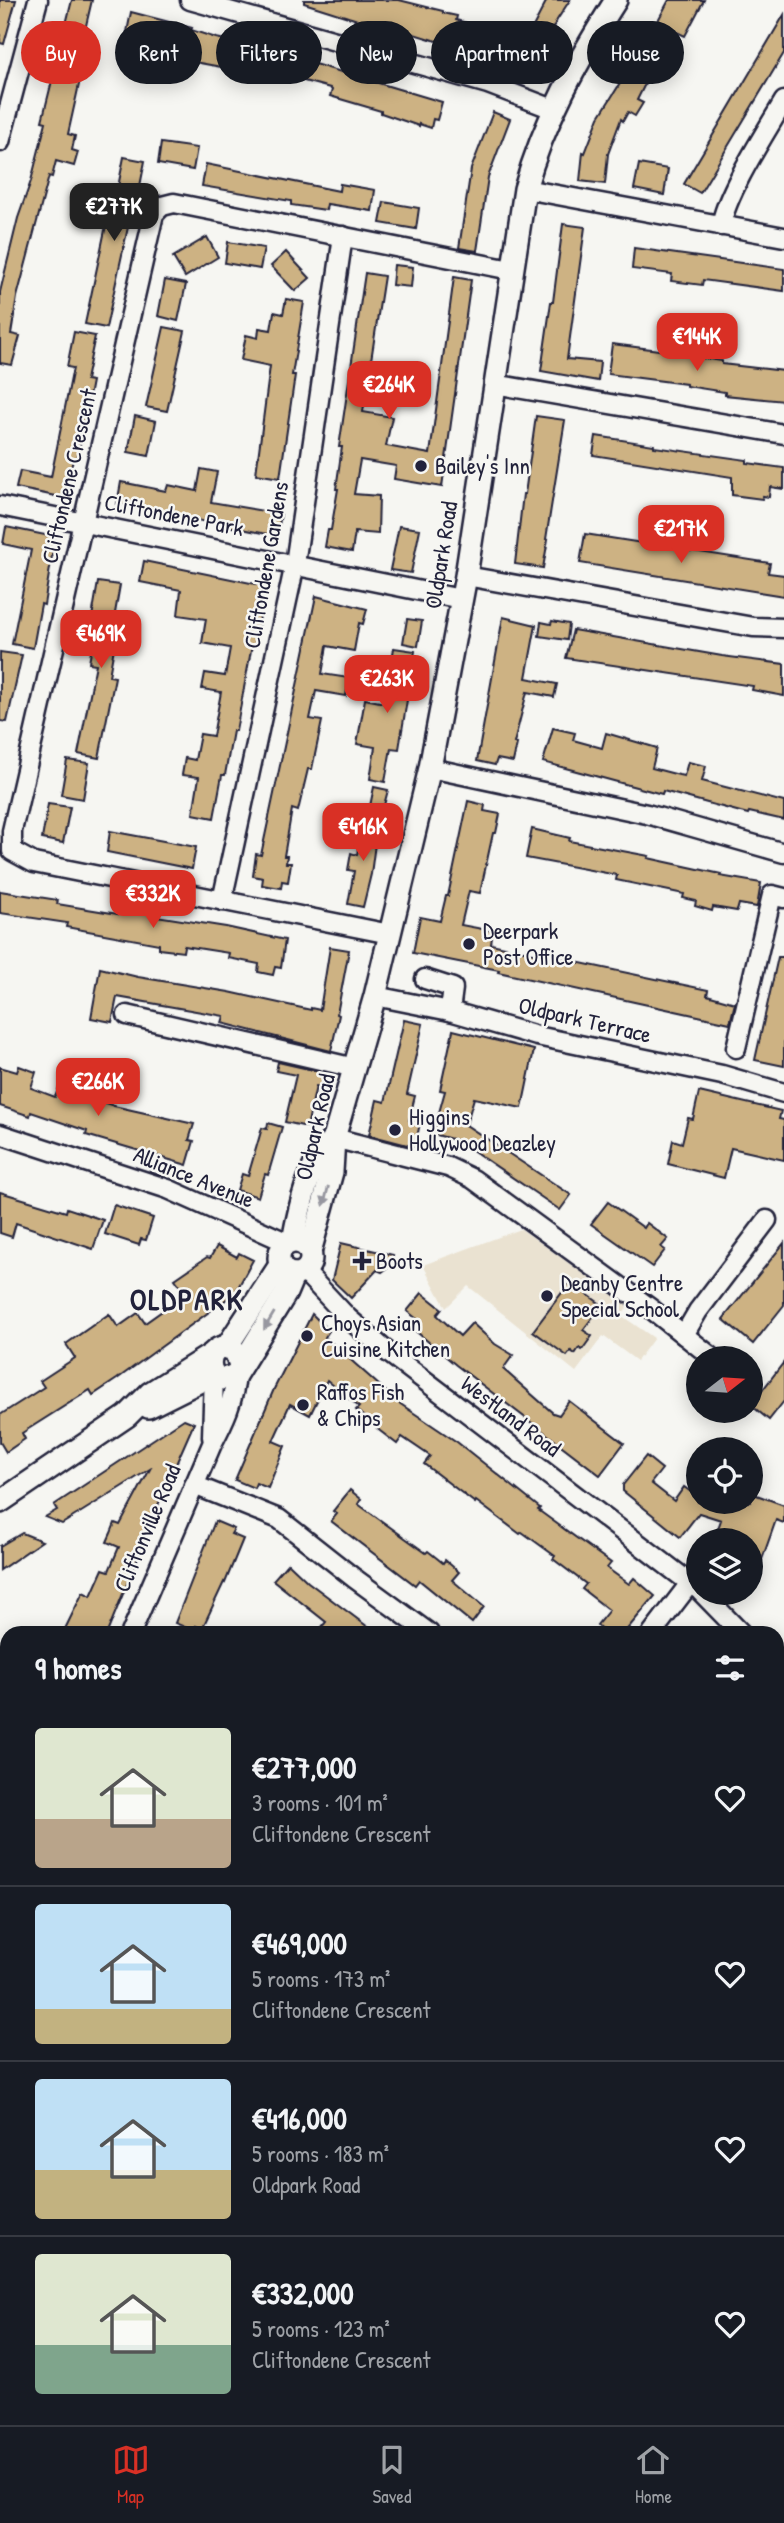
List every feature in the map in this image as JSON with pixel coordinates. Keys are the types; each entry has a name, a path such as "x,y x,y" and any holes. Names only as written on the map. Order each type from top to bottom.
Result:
{"main road":[{"name":"Oldpark Road","path":"0,1502 127,1416 154,1405 217,1359 295,1258 332,1172 334,1138 375,996 430,768 466,576 525,189 538,145 553,109 616,0"},
{"name":"Cliftonville Road","path":"238,1369 286,1293 295,1258"},
{"path":"217,1359 235,1352 238,1369"}],"street":[{"path":"0,142 38,0"},
{"path":"190,0 488,84 553,109"},
{"path":"721,226 722,216 744,171 784,101"},
{"path":"525,189 784,237"},
{"name":"Cliftondene Crescent","path":"390,934 34,863 12,851 12,831 154,214 162,206 174,203 511,270"},
{"name":"Cliftondene Gardens","path":"222,901 295,564 343,236"},
{"path":"494,384 784,434"},
{"name":"Cliftondene Park","path":"0,506 461,599"},
{"path":"466,576 753,627 784,628"},
{"path":"430,768 647,814 784,853"},
{"path":"736,1048 772,895 784,898"},
{"path":"425,979 453,988 450,1011"},
{"name":"Oldpark Terrace","path":"375,996 450,1011 537,1036 722,1075 784,1093"},
{"path":"128,1015 355,1068"},
{"name":"Alliance Avenue","path":"0,1135 168,1189 295,1258"},
{"path":"334,1138 448,1167 473,1179 698,1346"},
{"path":"684,1335 698,1311 767,1220"},
{"name":"Westland Road","path":"295,1258 348,1318 385,1350 686,1580"},
{"name":"Cliftonville Road","path":"212,1444 217,1359"},
{"name":"Cliftonville Road","path":"134,1626 235,1395 238,1369"},
{"path":"194,1485 279,1519 419,1626"},
{"path":"659,1626 686,1599"},
{"name":"Westland Road","path":"714,1605 734,1626"}],"shaded area":[{"name":"Deanby Centre Special School","path":"521,1229 628,1306 622,1316 654,1338 637,1361 603,1336 576,1372 468,1286 446,1308 423,1265"}],"building":[{"path":"0,0 16,0 4,44 0,43"},
{"path":"72,0 92,0 87,21 67,21"},
{"path":"304,0 399,0 443,11 457,16 456,20 460,21 431,21 431,39 417,35 417,21 361,21 304,3"},
{"path":"547,0 570,0 556,21 536,21"},
{"path":"669,0 704,0 685,36 684,21 658,21"},
{"path":"131,12 165,21 129,21"},
{"path":"784,15 784,53 700,193 684,184"},
{"path":"202,34 216,38 216,66 202,63"},
{"path":"322,66 336,70 336,84 382,84 442,102 437,120 433,119 431,128 330,96 330,88 315,84 322,84"},
{"path":"51,84 79,84 68,134 75,136 72,150 78,152 74,166 56,161 52,177 49,176 17,297 11,334 20,336 12,365 0,363 0,292 46,122 42,121"},
{"path":"620,84 645,84 637,100 643,103 635,116 628,112 623,121 621,119 608,154 605,184 580,181 583,152 585,153 599,117"},
{"path":"493,112 510,119 488,177 477,251 459,248 471,169"},
{"path":"161,143 197,148 193,170 158,164"},
{"path":"124,157 145,161 106,328 85,324 111,202 115,202"},
{"path":"206,164 339,191 340,184 375,190 372,211 327,204 326,210 291,205 291,201 202,186"},
{"path":"639,164 668,169 664,195 634,189"},
{"path":"384,202 419,208 416,229 380,223"},
{"path":"563,224 585,227 567,359 600,362 598,381 541,371"},
{"path":"207,237 218,257 185,277 173,257"},
{"path":"228,242 264,248 260,269 225,263"},
{"path":"634,248 784,269 784,291 703,280 702,285 671,281 672,274 632,269"},
{"path":"286,252 310,278 295,291 271,266"},
{"path":"394,265 413,267 411,287 392,285"},
{"path":"365,273 384,276 363,412 392,417 386,446 430,454 454,277 471,280 442,487 394,479 396,466 360,460 354,494 379,496 378,534 355,532 352,552 325,547 328,530 331,530 338,489 342,447 339,447"},
{"path":"165,280 186,284 178,321 158,316"},
{"path":"286,299 304,302 280,478 256,474 270,366 241,360 246,335 258,338 259,328 271,330 274,312 283,314"},
{"path":"164,327 185,331 167,411 146,407"},
{"path":"74,332 95,336 86,380 92,381 77,460 73,459 65,498 16,488 20,471 51,477 73,368 67,367"},
{"path":"612,344 682,353 722,361 722,364 784,371 784,401 725,395 725,392 686,384 608,374"},
{"path":"135,416 156,421 149,456 128,452"},
{"path":"536,416 565,420 543,568 515,564"},
{"path":"596,436 784,468 784,489 770,487 769,497 763,496 762,499 732,495 732,477 593,455"},
{"path":"201,469 217,472 211,502 281,514 277,536 117,504 121,482 166,491 168,485 197,491"},
{"path":"399,526 420,529 411,573 390,570"},
{"path":"6,527 55,537 44,605 41,604 33,648 12,644 31,550 3,544"},
{"path":"585,534 770,563 768,573 784,575 784,596 580,563"},
{"path":"144,561 265,586 255,645 252,645 236,731 233,731 214,818 193,814 199,777 182,775 185,758 195,760 200,734 213,736 221,692 202,689 205,673 225,676 230,648 202,643 206,619 178,615 181,590 140,582"},
{"path":"98,582 120,585 112,630 117,631 109,676 115,677 99,758 78,754 96,664 89,663 97,618 92,617"},
{"path":"316,596 367,609 363,624 359,623 354,651 327,646 322,674 349,678 346,696 316,691 310,719 322,721 312,769 308,769 298,811 292,809 284,856 287,856 286,863 291,863 288,882 282,881 281,888 262,885 263,878 253,876 256,854 261,855"},
{"path":"503,617 536,625 526,678 557,684 554,697 527,692 514,743 517,744 513,762 497,759 495,765 477,761"},
{"path":"407,619 422,621 418,646 403,643"},
{"path":"552,621 569,624 567,640 539,636 541,622 551,624"},
{"path":"573,630 784,664 784,696 752,690 753,686 566,658"},
{"path":"394,648 415,651 399,749 391,748 385,782 370,779 375,747 357,744 365,699 385,703"},
{"path":"0,652 22,655 7,722 0,721"},
{"path":"553,728 575,733 573,740 602,748 606,733 657,748 652,768 679,775 684,776 688,762 706,766 702,781 784,802 784,820 749,812 748,814 663,791 662,794 543,762"},
{"path":"67,760 89,763 83,799 61,795"},
{"path":"374,787 388,790 383,809 370,806"},
{"path":"468,801 485,805 484,811 500,814 496,833 493,833 480,893 469,891 461,925 493,931 491,944 708,990 707,995 735,1003 730,1023 413,953 420,917 440,921 448,896"},
{"path":"48,804 70,807 63,843 42,839"},
{"path":"363,818 378,821 371,874 363,907 348,904 354,871 348,870 351,853 357,855"},
{"path":"532,829 570,838 569,841 649,856 648,858 721,874 720,876 761,883 757,907 739,904 737,911 713,907 712,911 695,906 696,901 683,898 684,894 616,880 617,875 526,858"},
{"path":"110,831 196,847 192,869 107,852"},
{"path":"0,891 58,900 57,904 118,914 119,906 150,910 150,915 285,940 281,968 275,967 273,975 258,972 259,964 228,958 229,953 184,946 183,952 159,949 159,944 66,927 67,923 0,913"},
{"path":"330,947 349,950 331,1051 222,1023 224,1016 117,997 112,1022 91,1018 100,968 320,1010"},
{"path":"778,957 784,957 784,1066 755,1060"},
{"path":"404,1020 423,1024 407,1094 415,1096 409,1120 420,1123 415,1147 369,1135 377,1100 385,1102"},
{"path":"453,1030 534,1050 522,1108 474,1098 466,1125 571,1195 560,1210 459,1141 433,1134 445,1091 440,1090"},
{"path":"278,1062 326,1073 323,1087 316,1086 307,1127 285,1122 296,1075 276,1071"},
{"path":"19,1066 36,1072 31,1088 55,1097 59,1087 114,1106 194,1124 189,1140 194,1141 187,1165 86,1135 87,1131 31,1112 30,1116 0,1106 0,1067 17,1072"},
{"path":"699,1092 781,1111 779,1119 784,1120 784,1160 731,1148 724,1178 668,1164 673,1140 682,1143 688,1118 693,1119"},
{"path":"268,1123 282,1127 268,1175 265,1174 258,1197 237,1190 242,1174 248,1176 262,1128 267,1129"},
{"path":"0,1192 66,1212 67,1208 103,1220 93,1249 16,1223 12,1237 0,1233"},
{"path":"608,1202 644,1228 647,1223 668,1239 661,1247 665,1250 652,1267 591,1224"},
{"path":"114,1205 153,1218 146,1240 141,1239 139,1245 105,1234"},
{"name":"Boots","path":"341,1243 393,1255 390,1266 382,1272 377,1270 351,1298 332,1280"},
{"path":"784,1243 784,1305 753,1344 723,1319"},
{"path":"217,1246 237,1257 239,1253 253,1260 235,1293 93,1395 90,1390 22,1433 25,1439 6,1452 0,1442 0,1415 44,1387 40,1381 75,1358 66,1344 109,1314 118,1327 138,1313 145,1323 186,1294 175,1279 207,1257 210,1258"},
{"path":"570,1282 602,1305 583,1330 592,1336 582,1350 579,1348 575,1354 571,1351 567,1356 533,1331"},
{"path":"422,1293 442,1309 437,1315 460,1336 472,1323 495,1344 513,1355 503,1369 553,1413 559,1415 569,1401 624,1443 600,1475 412,1328 418,1320 407,1311"},
{"path":"312,1314 329,1331 325,1337 399,1403 457,1442 540,1508 538,1510 611,1563 607,1568 629,1584 634,1578 655,1596 630,1626 598,1626 609,1610 582,1589 586,1584 553,1559 555,1556 476,1501 475,1503 424,1464 430,1456 402,1437 397,1444 380,1431 356,1410 359,1407 327,1380 310,1415 290,1404 273,1441 285,1446 268,1488 256,1483 254,1488 235,1480 274,1389"},
{"path":"784,1362 784,1401 769,1420 763,1415 763,1389"},
{"path":"184,1419 194,1423 110,1626 66,1626 83,1592 91,1596 103,1569 109,1571 119,1547 107,1542 115,1523 120,1525 150,1469 62,1524 45,1517 57,1510 54,1505"},
{"path":"646,1456 662,1469 651,1483 674,1501 684,1487 686,1514 698,1514 680,1537 623,1491 623,1485"},
{"path":"350,1490 361,1499 358,1504 426,1553 428,1551 443,1563 445,1560 459,1572 452,1580 484,1607 472,1623 419,1580 415,1585 331,1521 337,1514 333,1511"},
{"path":"763,1497 784,1505 784,1523 776,1520 763,1557 763,1528 718,1528 721,1520 702,1514 763,1514"},
{"path":"215,1521 234,1529 231,1534 243,1539 203,1626 182,1626 175,1623"},
{"path":"22,1533 42,1541 0,1570 0,1546"},
{"path":"288,1563 308,1582 367,1626 323,1626 326,1622 273,1580"}],"place":[{"name":"Bailey's Inn","path":"421,466"},
{"name":"Deerpark Post Office","path":"469,944"},
{"name":"Higgins Hollywood Deazley","path":"395,1130"},
{"name":"Boots","path":"362,1261"},
{"name":"Deanby Centre Special School","path":"547,1296"},
{"name":"Choys Asian Cuisine Kitchen","path":"307,1336"},
{"name":"Raffos Fish & Chips","path":"303,1405"}],"district":[{"name":"OLDPARK","path":"187,1300"}]}
